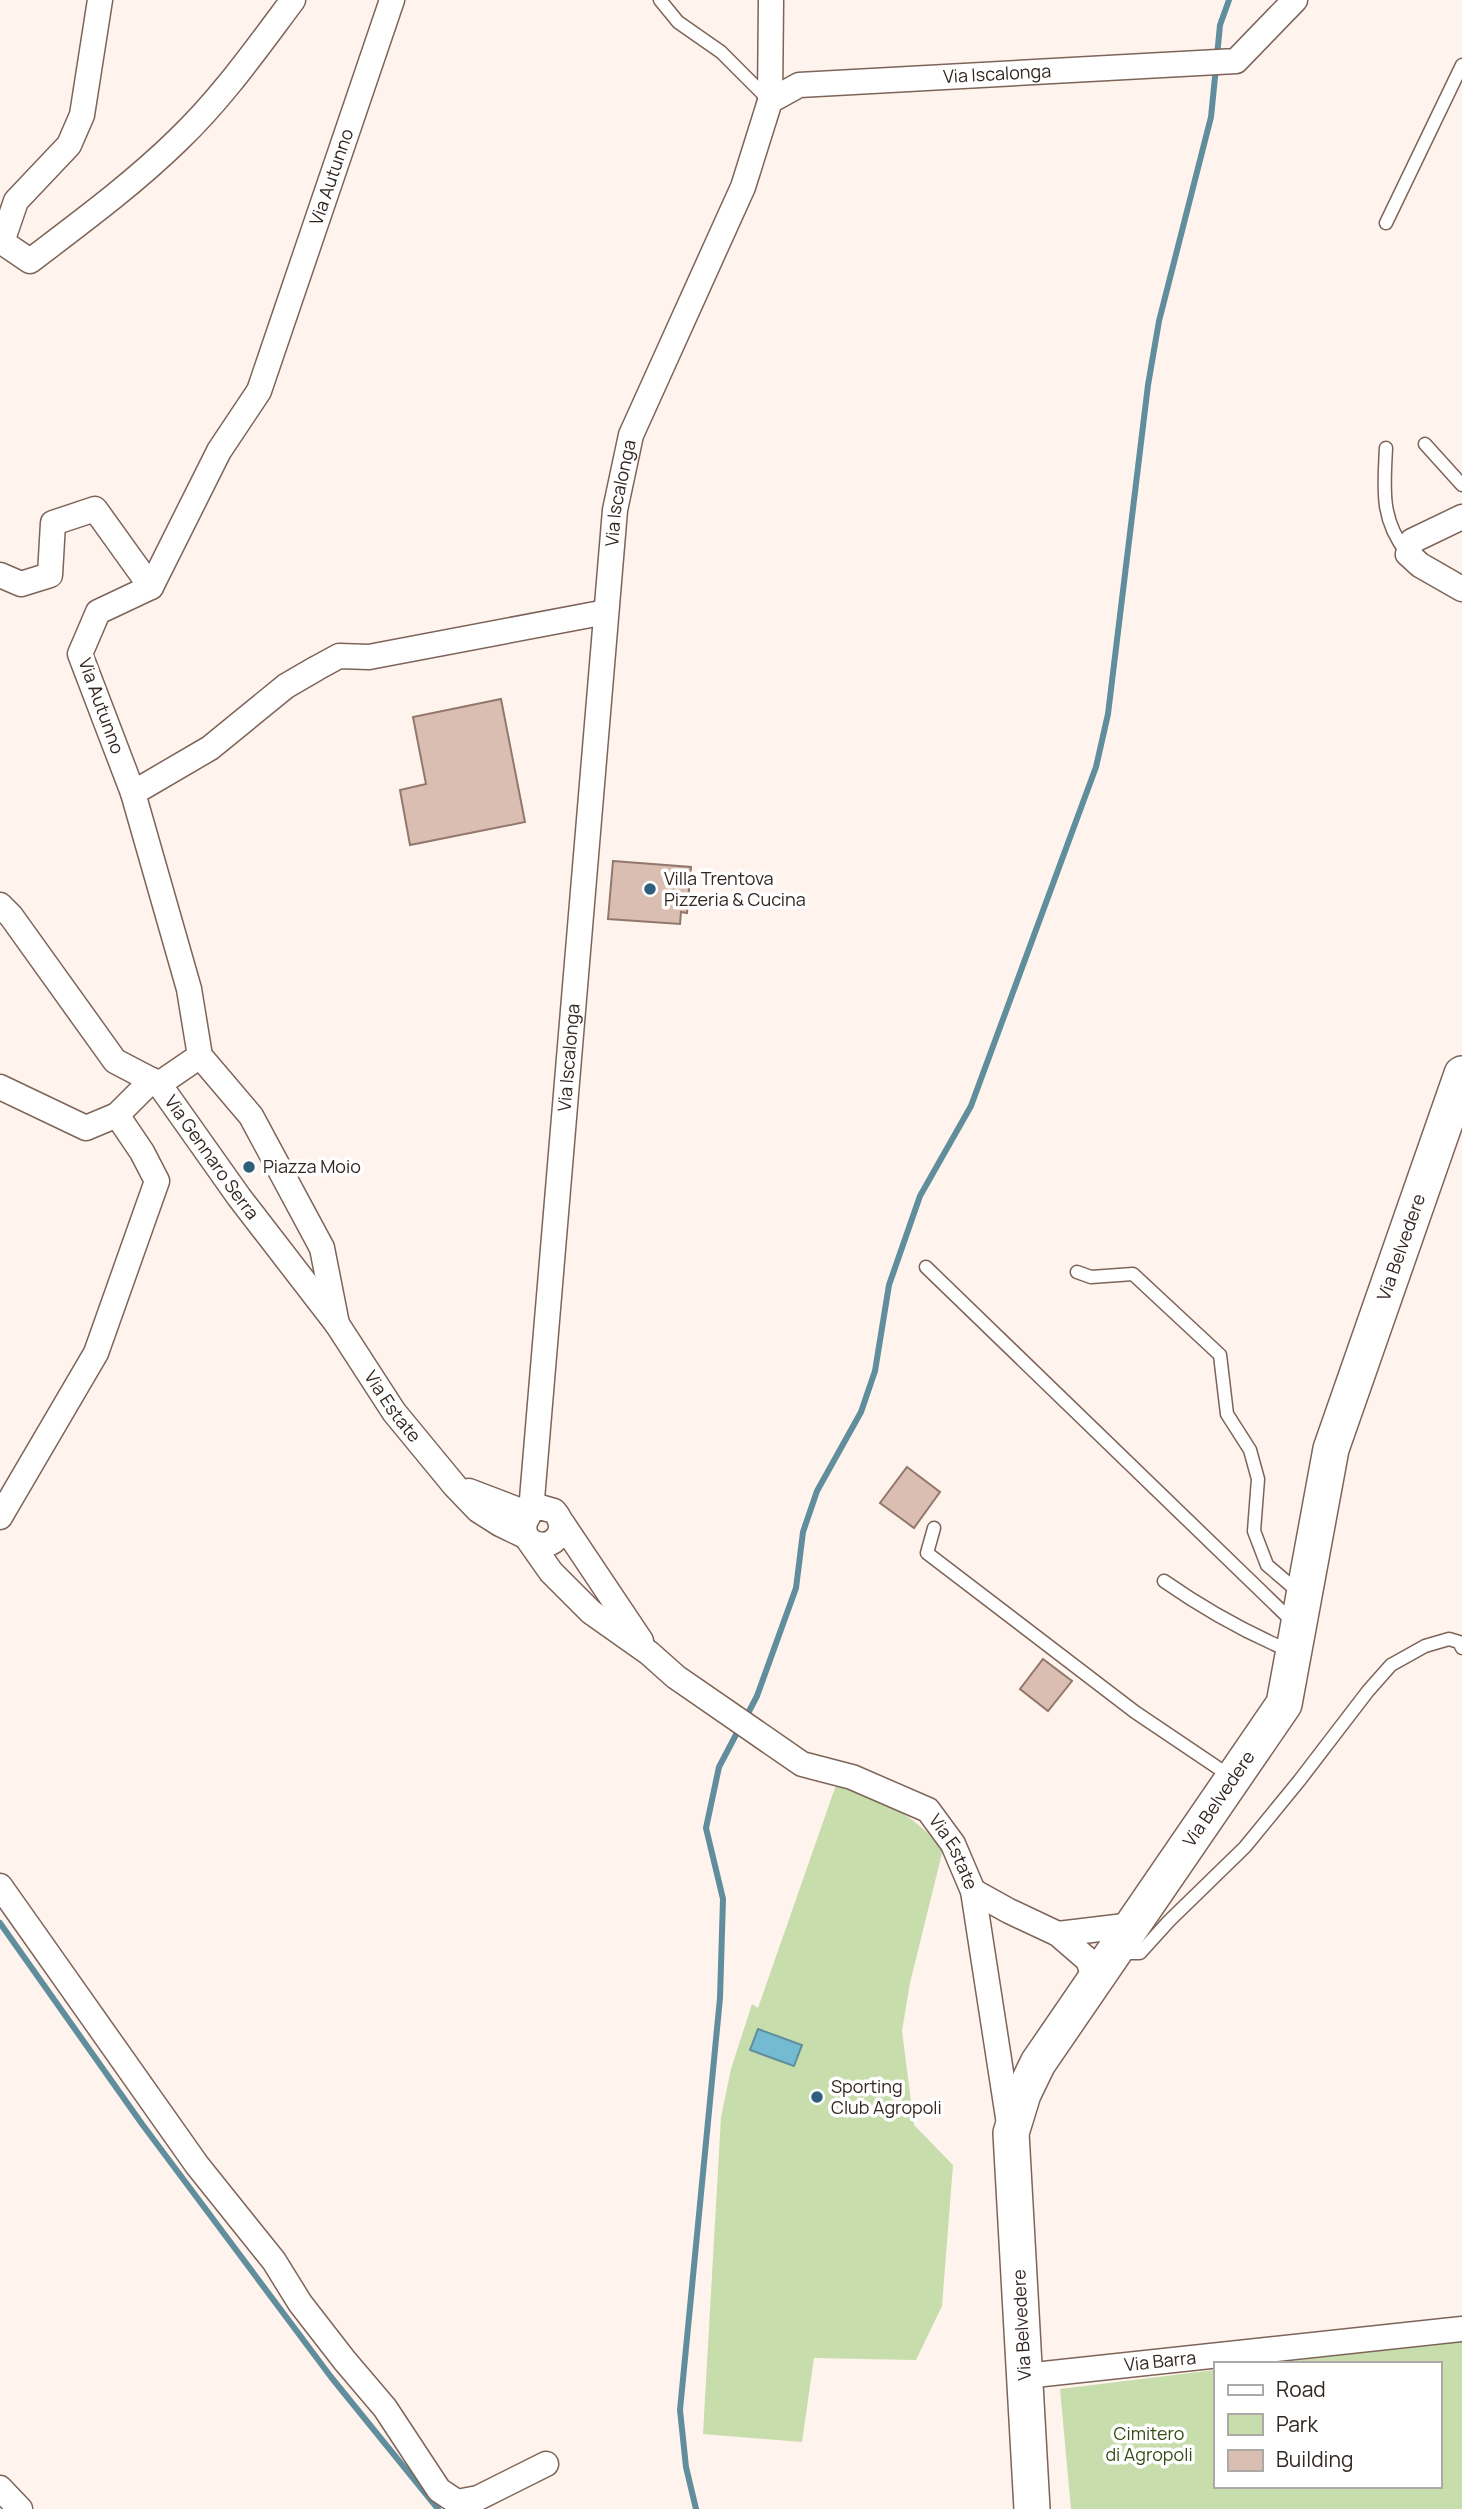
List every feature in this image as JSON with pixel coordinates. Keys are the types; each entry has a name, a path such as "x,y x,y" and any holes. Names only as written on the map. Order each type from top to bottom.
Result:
{"street":[{"path":"100,0 82,115 69,145 16,201 2,242 30,261 179,140 240,71 293,0"},
{"name":"Via Autunno","path":"200,1056 188,989 133,793 80,654 98,612 151,587 219,451 260,391 392,0"},
{"path":"770,101 771,0"},
{"name":"Via Iscalonga","path":"539,1522 534,1464 615,510 631,435 743,187 770,101 800,85 1236,61 1295,0"},
{"path":"0,575 21,584 50,575 54,523 95,509 151,587"},
{"path":"1462,517 1412,541 1408,554 1420,565 1462,589"},
{"path":"133,793 209,748 286,686 339,656 369,657 606,612"},
{"name":"Via Gennaro Serra","path":"0,905 11,916 115,1061 156,1082 239,1197 337,1324"},
{"path":"0,1087 86,1128 117,1115 156,1082 200,1056 251,1116 322,1248 337,1324"},
{"name":"Via Belvedere","path":"1032,2509 1011,2133 1023,2094 1038,2063 1284,1704 1331,1449 1462,1074"},
{"path":"0,1517 96,1353 157,1181 142,1152 117,1115"},
{"name":"Via Estate","path":"337,1324 394,1412 455,1486 539,1522 649,1653"},
{"name":"Via Estate","path":"539,1522 551,1572 591,1612 649,1653 676,1677 802,1764 852,1777 928,1810 953,1844 973,1891 991,1992 1011,2133"},
{"path":"0,1886 197,2165 274,2261 315,2323 385,2407 439,2490 457,2502 478,2498 546,2464"},
{"path":"973,1891 1058,1934 1088,1960 1104,1966"},
{"path":"1058,1934 1133,1924"},
{"name":"Via Barra","path":"1025,2376 1462,2329"},
{"path":"0,2488 20,2509"}],"lane":[{"path":"660,0 678,22 722,52 770,101"},
{"path":"1386,223 1462,65"},
{"path":"1425,444 1462,485"},
{"path":"1386,447 1383,495 1394,537 1408,554"},
{"path":"926,1268 1299,1625"},
{"path":"1077,1272 1091,1277 1133,1275 1220,1355 1227,1414 1250,1450 1258,1479 1254,1531 1267,1565 1299,1625"},
{"path":"934,1528 928,1553 1135,1712 1234,1778"},
{"path":"1164,1581 1200,1606 1258,1637 1299,1625"},
{"path":"1104,1966 1140,1954 1169,1921 1245,1847 1391,1665 1425,1646 1449,1639 1461,1643"}],"green space":[{"name":"Sporting Club Agropoli","path":"836,1785 895,1808 919,1825 943,1849 910,1983 902,2031 914,2125 953,2165 942,2306 916,2360 814,2358 802,2442 703,2434 721,2117 731,2069 752,2004 758,2008"},
{"name":"Cimitero di Agropoli","path":"1462,2340 1462,2509 1071,2509 1060,2389 1214,2370 1214,2488 1441,2488 1441,2362 1283,2362"}],"water":[{"path":"758,2029 802,2045 794,2066 750,2050"}],"building":[{"path":"501,699 525,822 410,845 400,790 426,784 413,717"},
{"name":"Villa Trentova Pizzeria & Cucina","path":"613,861 691,867 687,913 681,912 680,924 608,919"},
{"path":"907,1467 940,1492 914,1528 880,1503"},
{"path":"1043,1659 1072,1681 1048,1711 1020,1689"}],"waterway":[{"path":"1217,56 1220,25 1229,0"},
{"path":"745,1719 757,1696 796,1588 803,1532 817,1491 861,1412 875,1371 889,1285 920,1196 971,1106 1096,767 1108,714 1148,385 1159,321 1211,117 1216,67"},
{"path":"696,2509 686,2467 680,2410 720,1998 723,1899 706,1828 719,1767 739,1729"},
{"path":"0,1923 142,2124 331,2377 438,2509"}],"place":[{"name":"Villa Trentova Pizzeria & Cucina","path":"650,889"},
{"name":"Piazza Moio","path":"249,1167"},
{"name":"Sporting Club Agropoli","path":"817,2097"}]}
